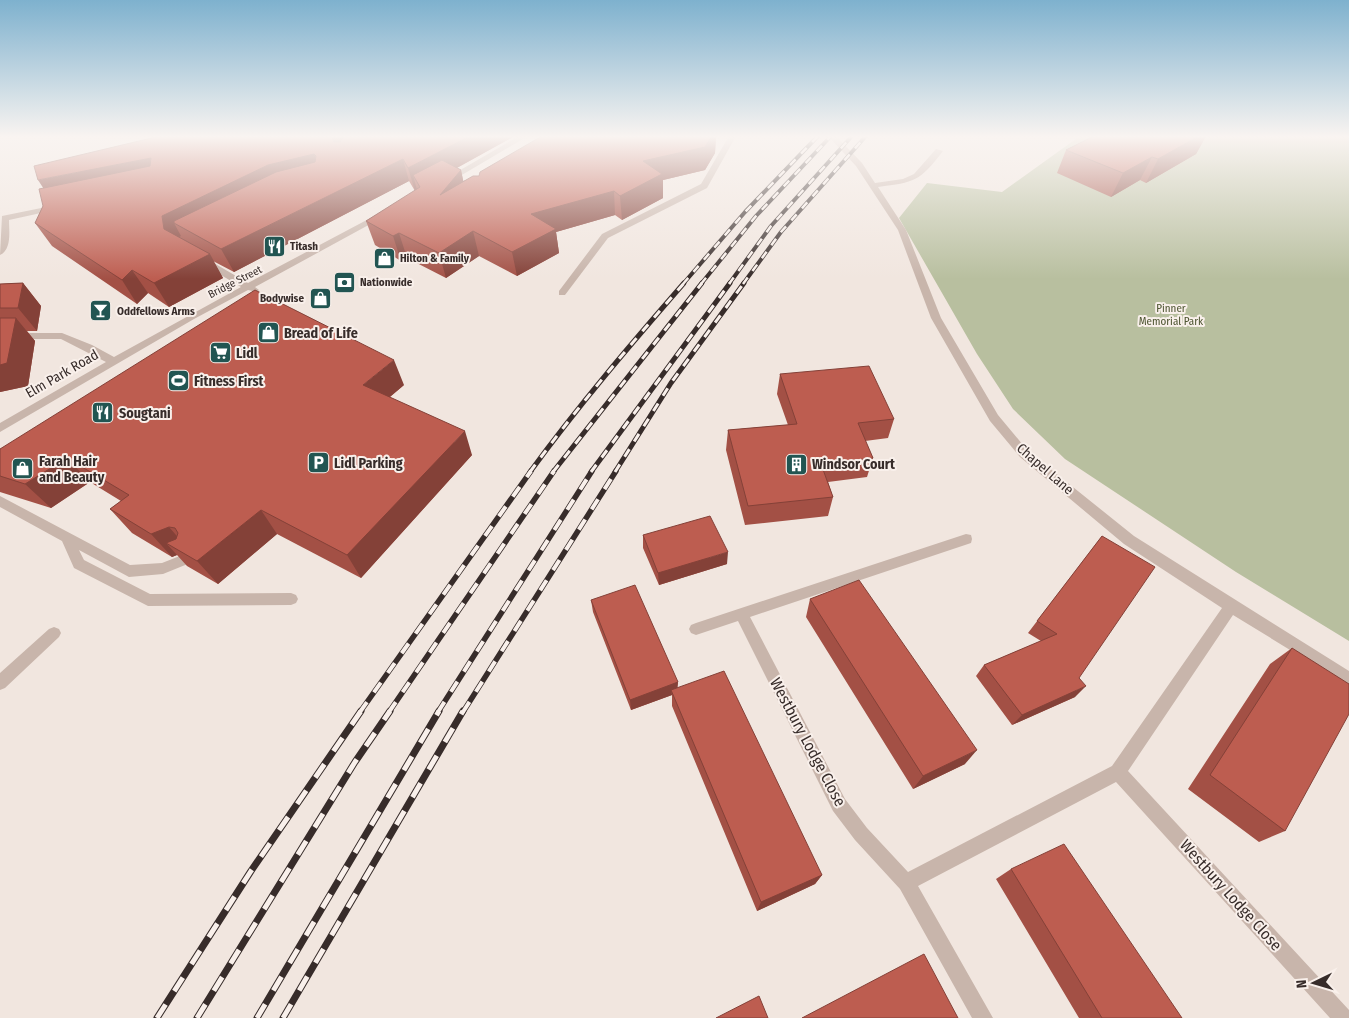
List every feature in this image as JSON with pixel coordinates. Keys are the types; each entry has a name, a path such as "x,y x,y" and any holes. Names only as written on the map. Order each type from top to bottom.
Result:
{"street":[{"path":"562,293 604,236 704,186 705,184"},
{"path":"874,184 879,184"},
{"name":"Chapel Lane","path":"874,184 902,230 936,318 994,418 1024,454 1130,540 1231,606 1349,679"},
{"path":"0,252 5,241 5,218 63,206"},
{"name":"Bridge Street","path":"113,361 191,317 389,212"},
{"path":"198,258 265,296"},
{"path":"0,336 62,336 88,347 113,361"},
{"name":"Elm Park Road","path":"0,428 113,361"},
{"path":"0,501 129,571 163,568 190,557"},
{"path":"66,536 79,564 148,600 291,599"},
{"path":"696,629 966,539"},
{"path":"906,882 1118,772 1231,606"},
{"name":"Westbury Lodge Close","path":"742,615 839,805 861,834 906,882 983,1018"},
{"path":"0,683 54,633"},
{"name":"Westbury Lodge Close","path":"1118,772 1343,1018"}],"green space":[{"name":"Pinner Memorial Park","path":"927,184 1002,192 1014,184 1349,184 1349,641 1236,572 1065,459 1013,409 977,354 899,218"}],"building":[{"path":"66,184 230,184 162,216 164,229 210,254 154,283 132,270 122,280 35,223 43,206 39,189"},
{"path":"252,184 353,184 221,249 174,223 174,221"},
{"path":"418,184 450,184 440,195 460,184 644,184 620,196 614,191 531,214 556,229 512,252 473,231 439,253 399,233 393,236 366,221 420,187"},
{"path":"23,283 18,308 0,308 0,284"},
{"path":"255,290 394,360 363,385 465,431 347,555 261,510 197,561 166,543 176,539 178,533 175,528 169,527 151,534 110,509 129,495 67,458 25,484 0,476 0,449"},
{"path":"0,318 16,318 7,363 0,365"},
{"name":"Windsor Court","path":"869,366 894,419 858,423 873,458 821,464 833,497 748,506 728,430 797,424 780,374"},
{"path":"710,516 728,552 658,573 643,535"},
{"path":"1102,536 1155,567 1079,678 1086,686 1022,715 984,665 1057,634 1037,621"},
{"path":"859,580 977,750 923,776 810,599"},
{"path":"635,585 678,682 630,700 591,600"},
{"path":"1292,648 1349,684 1349,714 1285,831 1210,775"},
{"path":"724,671 822,875 761,902 671,690"},
{"path":"1064,844 1182,1018 1102,1018 1011,869"},
{"path":"924,954 958,1018 802,1018"},
{"path":"759,996 768,1018 716,1018"}],"railway":[{"path":"683,284 745,212 772,184"},
{"path":"701,284 756,216 786,184"},
{"path":"729,284 771,226 809,184"},
{"path":"743,284 781,232 824,184"},
{"path":"530,472 586,399 684,283"},
{"path":"553,472 702,283"},
{"path":"591,472 730,283"},
{"path":"615,472 671,383 744,283"},
{"path":"360,712 531,471"},
{"path":"389,712 554,471"},
{"path":"438,712 592,471"},
{"path":"463,712 616,471"},
{"path":"157,1018 251,871 361,711"},
{"path":"197,1018 355,762 390,711"},
{"path":"257,1018 439,711"},
{"path":"283,1018 463,711"}],"place":[{"name":"Titash","path":"274,246"},
{"name":"Hilton & Family","path":"384,258"},
{"name":"Nationwide","path":"344,282"},
{"name":"Bodywise","path":"320,298"},
{"name":"Oddfellows Arms","path":"101,311"},
{"name":"Bread of Life","path":"268,333"},
{"name":"Lidl","path":"220,353"},
{"name":"Fitness First","path":"178,381"},
{"name":"Sougtani","path":"103,413"},
{"name":"Lidl Parking","path":"318,463"},
{"name":"Windsor Court","path":"796,464"},
{"name":"Farah Hair and Beauty","path":"23,469"}]}
